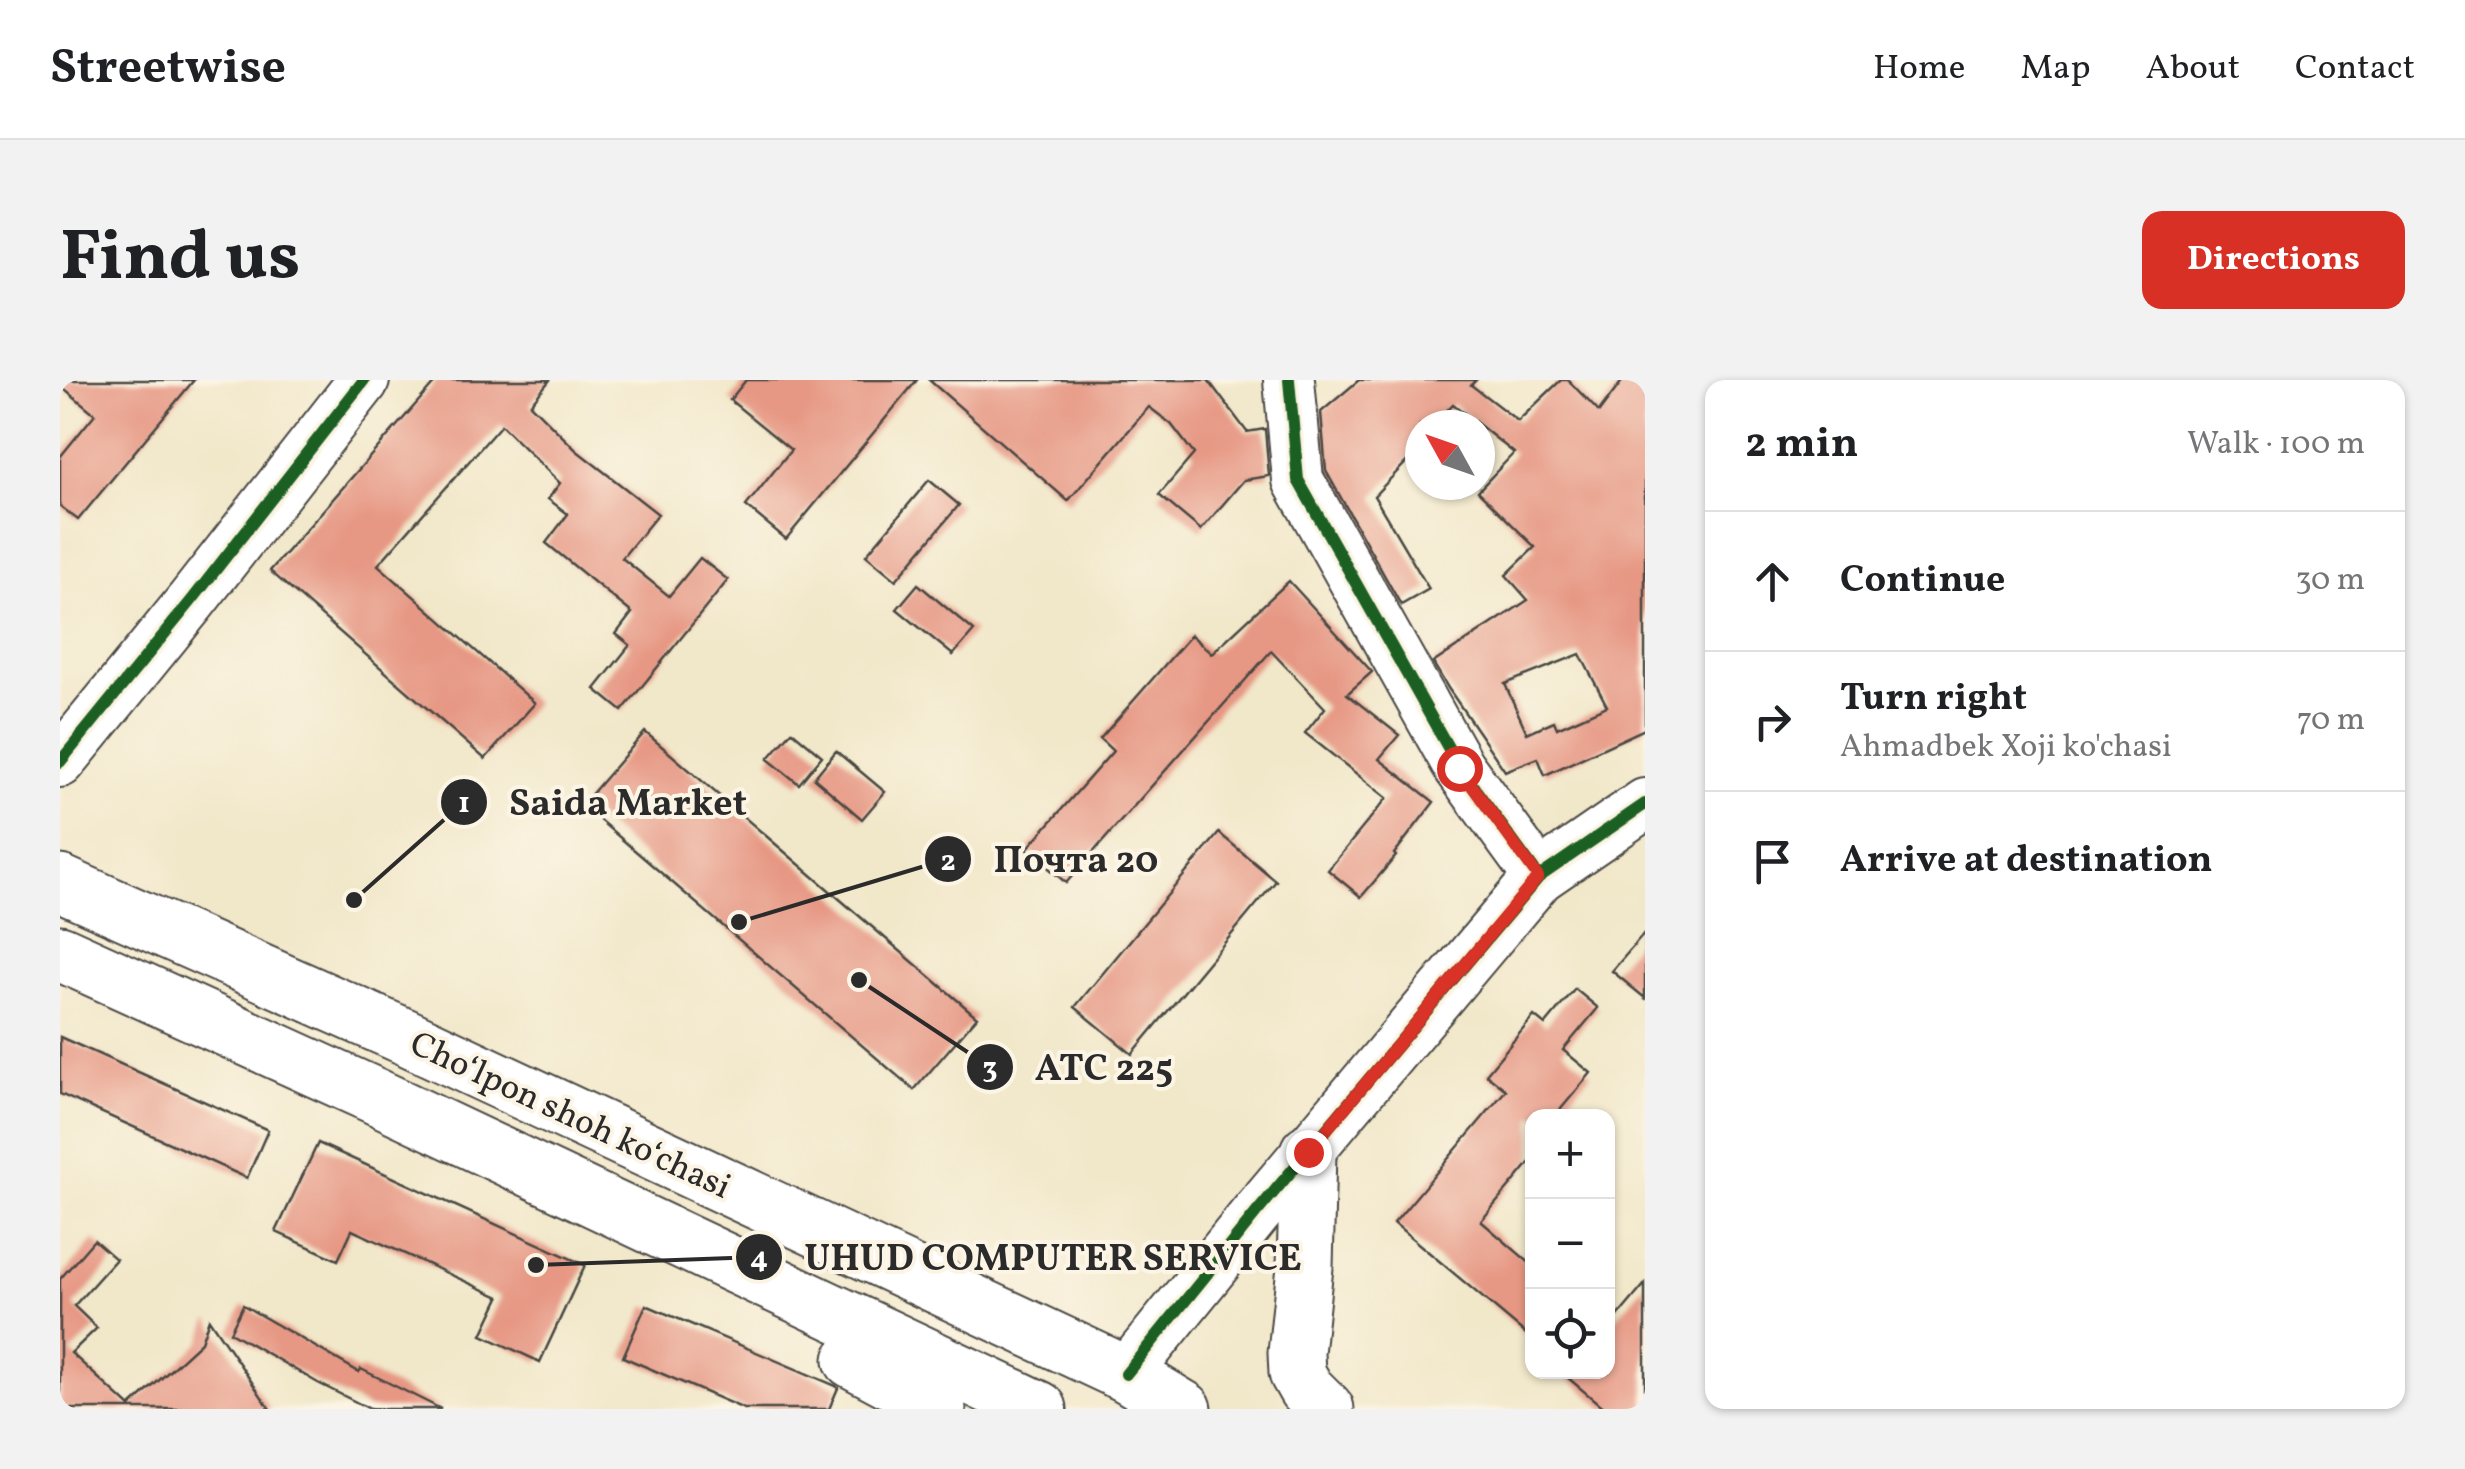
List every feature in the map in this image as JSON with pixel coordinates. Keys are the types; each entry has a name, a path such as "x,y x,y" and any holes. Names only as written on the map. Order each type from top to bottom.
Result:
{"main road":[{"name":"Choʻlpon shoh koʻchasi","path":"60,883 422,1044 1121,1397 1184,1409"},
{"name":"Choʻlpon shoh koʻchasi","path":"60,953 373,1095 1039,1409"},
{"path":"1308,1152 1306,1268 1297,1373 1306,1389 1326,1409"},
{"path":"616,1210 707,1294 810,1339 930,1401 938,1409"}],"street":[{"path":"60,762 364,380"},
{"path":"1289,380 1298,480 1459,768 1538,877"},
{"path":"1121,1397 1308,1152 1538,877 1645,804"}],"building":[{"path":"60,380 194,380 78,520 60,506 60,457 95,414 60,385"},
{"path":"437,380 550,380 530,404 576,450 658,514 622,558 669,596 700,558 728,580 622,711 595,689 630,645 616,634 632,613 546,543 568,514 548,499 560,483 501,425 378,565 535,703 485,759 270,571"},
{"path":"746,380 917,380 786,539 746,506 791,450 730,400"},
{"path":"929,380 1208,380 1247,432 1265,429 1269,476 1244,480 1201,530 1159,495 1194,454 1171,424 1149,407 1068,501"},
{"path":"1359,380 1476,380 1471,385 1518,421 1561,380 1568,380 1599,412 1623,380 1645,380 1645,729 1545,775 1538,758 1505,771 1433,663 1528,600 1506,575 1535,547 1487,500 1495,500 1495,473 1514,453 1495,438 1495,410 1460,410 1453,404 1447,410 1405,410 1405,463 1374,496 1429,589 1401,605 1326,471 1321,412","holes":["1580,654 1607,706 1557,728 1554,721 1527,733 1505,684"]},
{"path":"929,480 959,505 896,580 866,555"},
{"path":"1289,581 1372,672 1347,694 1399,735 1379,759 1434,802 1396,856 1361,897 1328,870 1387,798 1305,733 1325,708 1271,651 1066,883 1027,849 1113,751 1100,739 1191,635 1212,653"},
{"path":"918,584 974,631 953,655 897,609"},
{"path":"792,731 822,756 799,784 768,759"},
{"path":"645,732 977,1017 914,1090 582,805"},
{"path":"836,751 885,792 862,819 814,778"},
{"path":"1219,833 1276,881 1132,1054 1075,1007"},
{"path":"1645,933 1645,998 1612,971"},
{"path":"1575,989 1598,1008 1563,1050 1591,1073 1561,1109 1525,1109 1525,1168 1481,1221 1525,1259 1525,1333 1394,1223 1506,1090 1486,1074 1534,1016 1545,1025"},
{"path":"60,1037 268,1130 247,1178 60,1094"},
{"path":"318,1143 585,1265 540,1362 482,1335 500,1297 352,1230 338,1260 276,1232"},
{"path":"94,1240 116,1259 74,1306 97,1328 71,1353 130,1407 201,1342 209,1319 270,1409 60,1409 60,1279"},
{"path":"1645,1284 1645,1409 1605,1409 1569,1379 1615,1379 1615,1320"},
{"path":"243,1305 359,1372 361,1369 441,1409 370,1409 318,1383 230,1332"},
{"path":"646,1305 836,1386 829,1409 744,1409 623,1357"}],"cycle path":[{"path":"60,762 364,380"},
{"path":"1289,380 1298,480 1459,767 1539,877"},
{"path":"1126,1374 1539,877 1645,804"}],"place":[{"name":"Saida Market","path":"354,900"},
{"name":"Почта 20","path":"739,922"},
{"name":"АТС 225","path":"859,980"},
{"name":"UHUD COMPUTER SERVICE","path":"536,1265"}],"route":[{"path":"1308,1152 1538,877 1459,768"}]}
